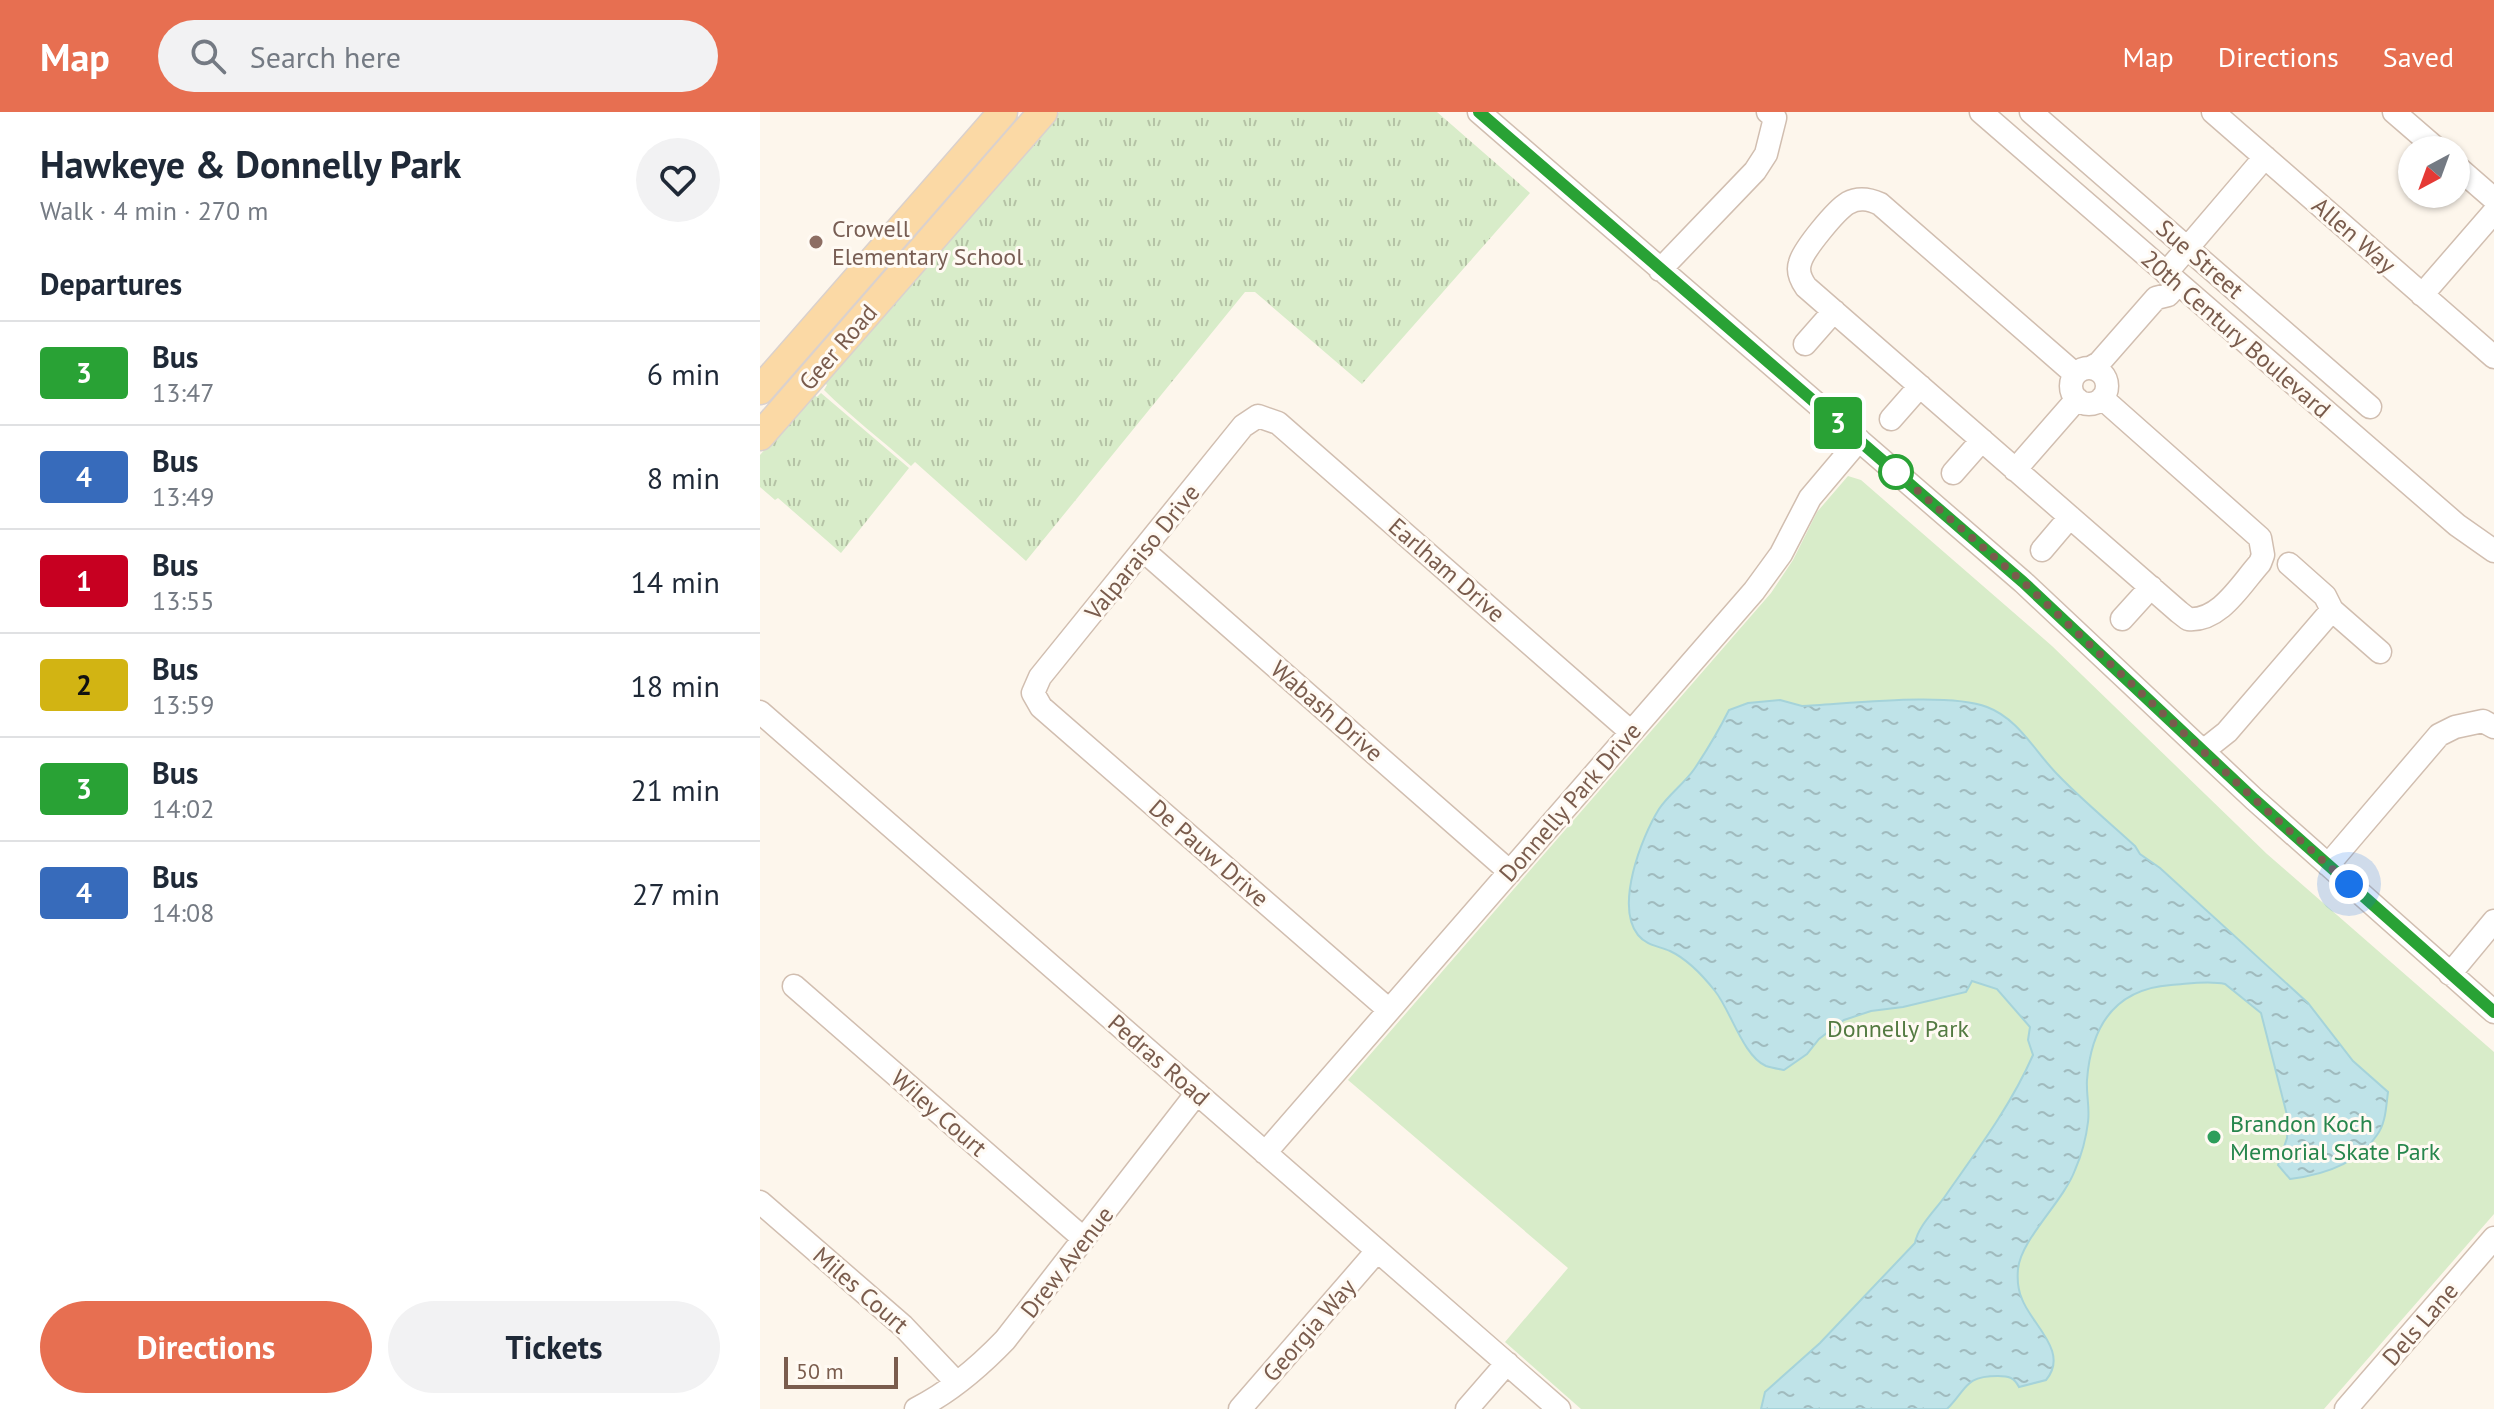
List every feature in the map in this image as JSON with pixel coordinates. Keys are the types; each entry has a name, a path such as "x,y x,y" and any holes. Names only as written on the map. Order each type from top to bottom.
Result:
{"main road":[{"name":"Geer Road","path":"760,390 1003,112"},
{"name":"Geer Road","path":"764,422 1043,112"}],"street":[{"path":"1479,112 2023,582 2203,751 2494,1012"},
{"path":"1660,270 1755,171 1766,154 1775,118 1768,112"},
{"name":"20th Century Boulevard","path":"1981,112 2171,284 2457,525 2494,551"},
{"name":"Sue Street","path":"2031,112 2370,407"},
{"name":"Allen Way","path":"2213,112 2494,357"},
{"path":"2394,112 2422,136"},
{"path":"2094,381 2099,363 2171,284 2187,248 2265,157"},
{"path":"2470,178 2494,199"},
{"path":"1870,200 1880,204 2094,381 2255,531 2263,546 2260,563 2208,617 2188,619 2015,470 1806,287 1799,271 1800,261 1804,252 1849,202 1870,200"},
{"path":"2422,295 2494,212"},
{"path":"1805,344 1834,311"},
{"path":"2015,470 2077,399 2071,384 2094,381"},
{"path":"1891,419 1920,386"},
{"name":"Valparaiso Drive","path":"1033,693 1040,677 1243,426 1258,416"},
{"name":"Earlham Drive","path":"1258,416 1278,423 1631,732"},
{"name":"Donnelly Park Drive","path":"1265,1153 1754,591 1781,554 1810,498 1859,440"},
{"path":"1953,473 1982,440"},
{"path":"2042,550 2070,517"},
{"name":"Wabash Drive","path":"1144,551 1510,872"},
{"path":"2289,564 2325,596 2332,610 2380,652"},
{"path":"2122,619 2151,587"},
{"path":"2203,751 2227,732 2332,610"},
{"name":"De Pauw Drive","path":"1033,693 1041,707 1389,1010"},
{"name":"Pedras Road","path":"760,712 1559,1409"},
{"path":"2328,865 2439,735 2455,727 2483,721 2494,727"},
{"path":"2450,974 2494,921"},
{"name":"Wiley Court","path":"794,986 1084,1239"},
{"name":"Drew Avenue","path":"916,1409 957,1383 1005,1340 1197,1093"},
{"name":"Miles Court","path":"760,1202 903,1326 957,1383"},
{"name":"Dels Lane","path":"2346,1409 2494,1238"},
{"name":"Georgia Way","path":"1240,1409 1377,1251"},
{"path":"1467,1409 1507,1363"}],"green space":[{"path":"1059,112 1437,112 1530,193 1362,384 1255,292 1245,292 1026,561 915,462 911,466 845,410 824,390 827,385 824,382"},
{"path":"821,393 909,468 841,553 778,498 775,500 760,487 760,455 813,394 817,397"},
{"name":"Donnelly Park","path":"1848,476 1861,480 2052,646 2267,854 2494,1052 2494,1214 2324,1409 1581,1409 1505,1342 1568,1268 1348,1080 1771,593 1793,560 1817,512"}],"water":[{"path":"1780,700 1802,706 1948,700 1987,707 2008,719 2058,775 2140,854 2160,868 2308,1003 2353,1061 2388,1092 2384,1120 2377,1135 2350,1161 2314,1175 2290,1179 2278,1165 2287,1138 2288,1119 2261,1013 2225,984 2171,985 2134,994 2109,1014 2100,1028 2089,1061 2089,1112 2080,1158 2069,1182 2026,1245 2018,1269 2022,1299 2046,1338 2054,1359 2046,1380 2019,1387 2008,1377 1979,1378 1972,1381 1947,1409 1761,1409 1765,1392 1820,1343 1915,1243 1924,1223 2005,1109 2033,1055 2028,1040 2030,1027 1997,989 1972,981 1966,992 1871,1011 1844,1020 1819,1039 1807,1054 1784,1070 1768,1067 1751,1053 1721,1000 1700,974 1676,954 1649,944 1638,935 1629,907 1633,872 1659,809 1695,768 1729,710 1748,703"}],"bus line":[{"name":"3","path":"1479,112 2023,582 2254,799 2494,1012"}],"place":[{"name":"Crowell Elementary School","path":"816,242"},
{"name":"Brandon Koch Memorial Skate Park","path":"2214,1137"}],"route":[{"path":"1896,472 2110,661 2254,799 2349,884"}]}
